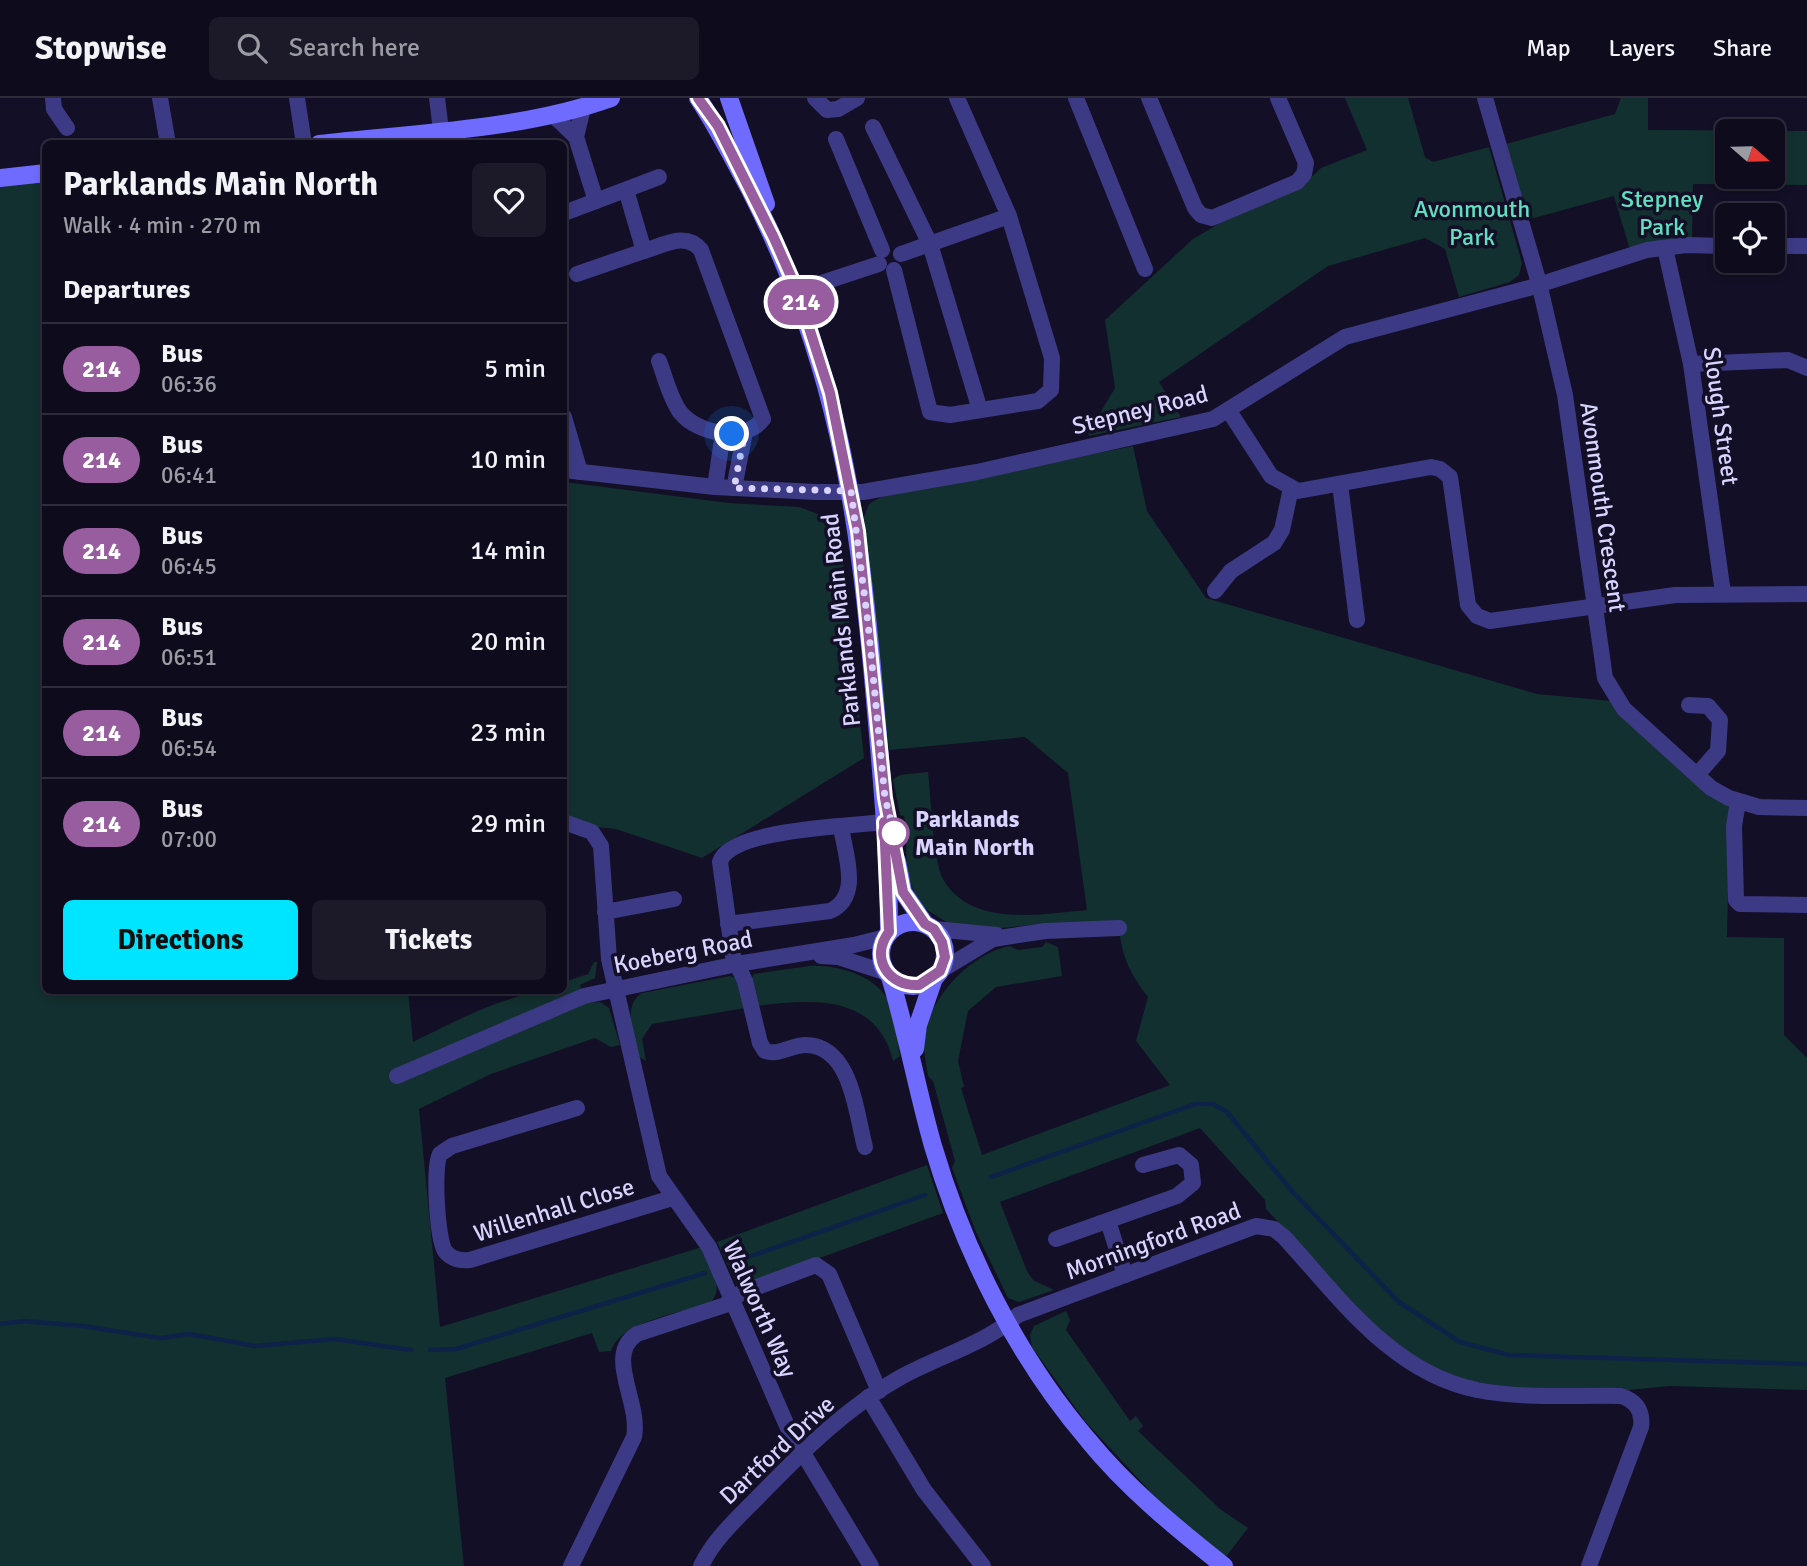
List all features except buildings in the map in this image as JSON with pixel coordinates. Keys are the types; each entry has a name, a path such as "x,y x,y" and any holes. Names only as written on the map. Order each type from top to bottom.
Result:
{"street":[{"path":"53,98 54,109 67,128"},
{"path":"160,98 167,140"},
{"path":"466,127 611,98"},
{"name":"Parklands Main Road","path":"698,98 718,126 774,238 797,290 830,393 851,491 868,623 885,798 903,892 929,926"},
{"name":"Parklands Main Road","path":"729,98 764,196 774,238"},
{"path":"815,98 827,110 838,108 857,98"},
{"path":"894,270 930,412 950,415 1038,401 1051,390 1052,358 1009,216 957,98"},
{"path":"1076,98 1145,269"},
{"path":"1149,98 1195,208 1201,215 1212,218 1297,182 1304,174 1306,163 1279,98"},
{"name":"Avonmouth Crescent","path":"1485,98 1539,283 1565,395 1603,670 1624,709 1712,788 1738,802 1759,807 1807,808"},
{"path":"437,101 441,130"},
{"path":"354,140 553,115 579,103"},
{"path":"579,103 576,137 596,201"},
{"path":"298,105 303,140"},
{"path":"553,115 576,137"},
{"path":"161,140 163,122"},
{"path":"873,127 930,244 980,410"},
{"path":"836,139 885,270 894,270 901,264 901,254"},
{"path":"0,178 42,173"},
{"path":"567,212 659,177"},
{"path":"626,190 644,251"},
{"path":"901,254 1009,216"},
{"path":"577,274 684,239 694,241 701,250 763,419 745,432 723,433 686,418 678,410 659,361"},
{"path":"1539,283 1647,250 1715,246"},
{"path":"1785,246 1807,246"},
{"path":"797,290 880,257 892,247 901,254"},
{"name":"Slough Street","path":"1665,248 1691,364 1723,593"},
{"name":"Stepney Road","path":"572,471 715,487 863,492 977,472 1184,427 1229,411 1346,337 1539,283"},
{"path":"1691,364 1788,360 1807,368"},
{"path":"1229,411 1271,476 1291,488 1307,491 1431,467 1448,474 1468,606 1483,619 1490,621 1675,595 1807,594"},
{"path":"734,488 745,432"},
{"path":"715,487 723,433"},
{"path":"567,437 572,471"},
{"path":"1340,484 1357,620"},
{"path":"1215,591 1231,571 1274,543 1282,530 1291,488"},
{"path":"1689,705 1708,706 1720,720 1718,751 1697,775"},
{"name":"Parklands Main Road","path":"885,798 887,934"},
{"path":"1738,802 1734,826 1736,900 1740,904 1807,905"},
{"path":"865,1147 846,1073 835,1056 806,1044 773,1053 765,1051 737,964 720,862 726,850 754,838 884,822"},
{"name":"Walworth Way","path":"567,823 587,830 599,841 614,988 647,1135 659,1176 709,1247 788,1427 861,1562"},
{"path":"729,925 830,912 840,906 847,896 849,883 841,827"},
{"path":"605,912 674,899"},
{"path":"1119,929 981,936 905,922 887,934 881,959 888,975 922,1105 959,1219 972,1252 1009,1322 1049,1392 1088,1441 1176,1528 1224,1566"},
{"path":"922,1105 914,1047 920,1016 945,949 929,926"},
{"name":"Koeberg Road","path":"397,1076 584,996 737,964 790,956 887,934"},
{"path":"888,975 911,986 937,975 993,939 1023,934"},
{"name":"Koeberg Road","path":"790,956 838,957 888,975"},
{"name":"Willenhall Close","path":"578,1108 452,1146 440,1154 435,1171 442,1241 448,1254 457,1260 470,1260 672,1198"},
{"path":"1056,1239 1177,1196 1194,1183 1191,1165 1179,1155 1143,1165"},
{"path":"1108,1221 1125,1275"},
{"name":"Morningford Road","path":"1009,1322 1018,1315 1256,1226 1266,1226 1283,1237 1384,1344 1430,1374 1461,1386 1494,1392 1621,1396 1633,1401 1640,1411 1640,1427 1590,1562"},
{"path":"571,1566 634,1437 636,1414 622,1359 628,1342 637,1334 725,1305 812,1265 824,1268 874,1394 924,1490 983,1566"},
{"name":"Dartford Drive","path":"701,1566 725,1531 822,1433 874,1394 919,1368 970,1347 1009,1322"}],"green space":[{"name":"Avonmouth Park","path":"1345,98 1408,98 1425,157 1433,162 1489,147 1522,263 1519,275 1510,282 1459,297 1445,249 1425,238 1328,266 1159,382 1181,417 1089,436 1088,433 1115,388 1105,320 1193,239 1225,220 1300,188 1321,168 1367,150"},
{"name":"Stepney Park","path":"1621,98 1648,98 1648,130 1715,130 1715,184 1693,184 1692,240 1630,250 1614,196 1527,220 1506,144 1615,114"},
{"path":"1785,131 1807,131 1807,185 1785,185"},
{"path":"42,178 42,994 408,994 413,1042 467,1015 505,1000 530,994 567,994 567,981 588,974 594,962 597,962 595,978 580,985 585,1003 600,1002 609,1008 620,1045 611,1047 595,1038 491,1074 419,1109 440,1327 702,1247 715,1276 717,1290 710,1303 639,1325 617,1341 611,1351 599,1352 592,1333 445,1378 464,1566 0,1566 0,183"},
{"path":"1133,446 1147,511 1206,598 1537,694 1612,701 1730,806 1727,937 1784,938 1784,1035 1807,1058 1807,1390 1670,1386 1629,1390 1516,1388 1464,1380 1418,1361 1375,1326 1266,1209 1265,1200 1200,1128 1000,1202 1027,1271 1033,1280 1054,1290 1019,1302 1008,1298 976,1232 952,1168 955,1161 933,1081 928,1076 924,1049 925,1032 929,1018 945,990 969,966 996,950 1010,946 1018,950 1042,947 1046,942 1058,947 1062,976 996,987 968,1011 958,1061 964,1087 961,1088 982,1155 1170,1085 1136,1041 1148,997 1127,962 1118,922 1048,923 982,930 954,927 918,904 907,872 906,841 909,840 904,816 900,815 893,779 900,775 928,772 937,858 943,879 955,895 971,905 1008,914 1087,910 1068,773 1025,737 889,750 864,517 869,504 881,497"},
{"path":"567,482 729,503 799,507 839,522 864,758 702,858 616,829 596,827 567,817"},
{"path":"809,966 843,969 875,985 889,1002 894,1015 900,1056 893,1061 885,1039 873,1023 857,1012 840,1006 799,1002 756,1006 751,980 754,974"},
{"path":"730,976 737,979 745,1008 652,1024 642,1039 646,1061 639,1057 631,1014 632,1006 642,993"},
{"path":"927,1165 943,1213 743,1286 737,1285 717,1242"},
{"path":"1066,1311 1070,1320 1066,1330 1130,1421 1136,1416 1143,1426 1138,1431 1220,1509 1248,1528 1225,1558 1160,1502 1085,1421 1032,1347 1030,1335 1034,1326"}],"waterway":[{"path":"991,1177 1195,1104 1213,1104 1227,1112 1291,1190 1399,1302 1460,1342 1509,1355 1807,1364"},
{"path":"740,1260 925,1195"},
{"path":"430,1350 456,1349 705,1273"},
{"path":"0,1324 24,1321 83,1326 160,1338 189,1334 255,1346 335,1339 411,1350"}],"bus line":[{"name":"214","path":"698,98 718,126 774,238 797,290 830,393 858,531 885,798 894,832 898,868 903,892 925,924 939,935 945,949 940,971 927,983 919,985 896,982 887,973 881,959 882,944 889,932 889,881 884,822"}],"place":[{"name":"Parklands Main North","path":"894,833"}],"route":[{"path":"732,434 745,432 734,488 851,491 858,531 885,798 894,833"}]}
